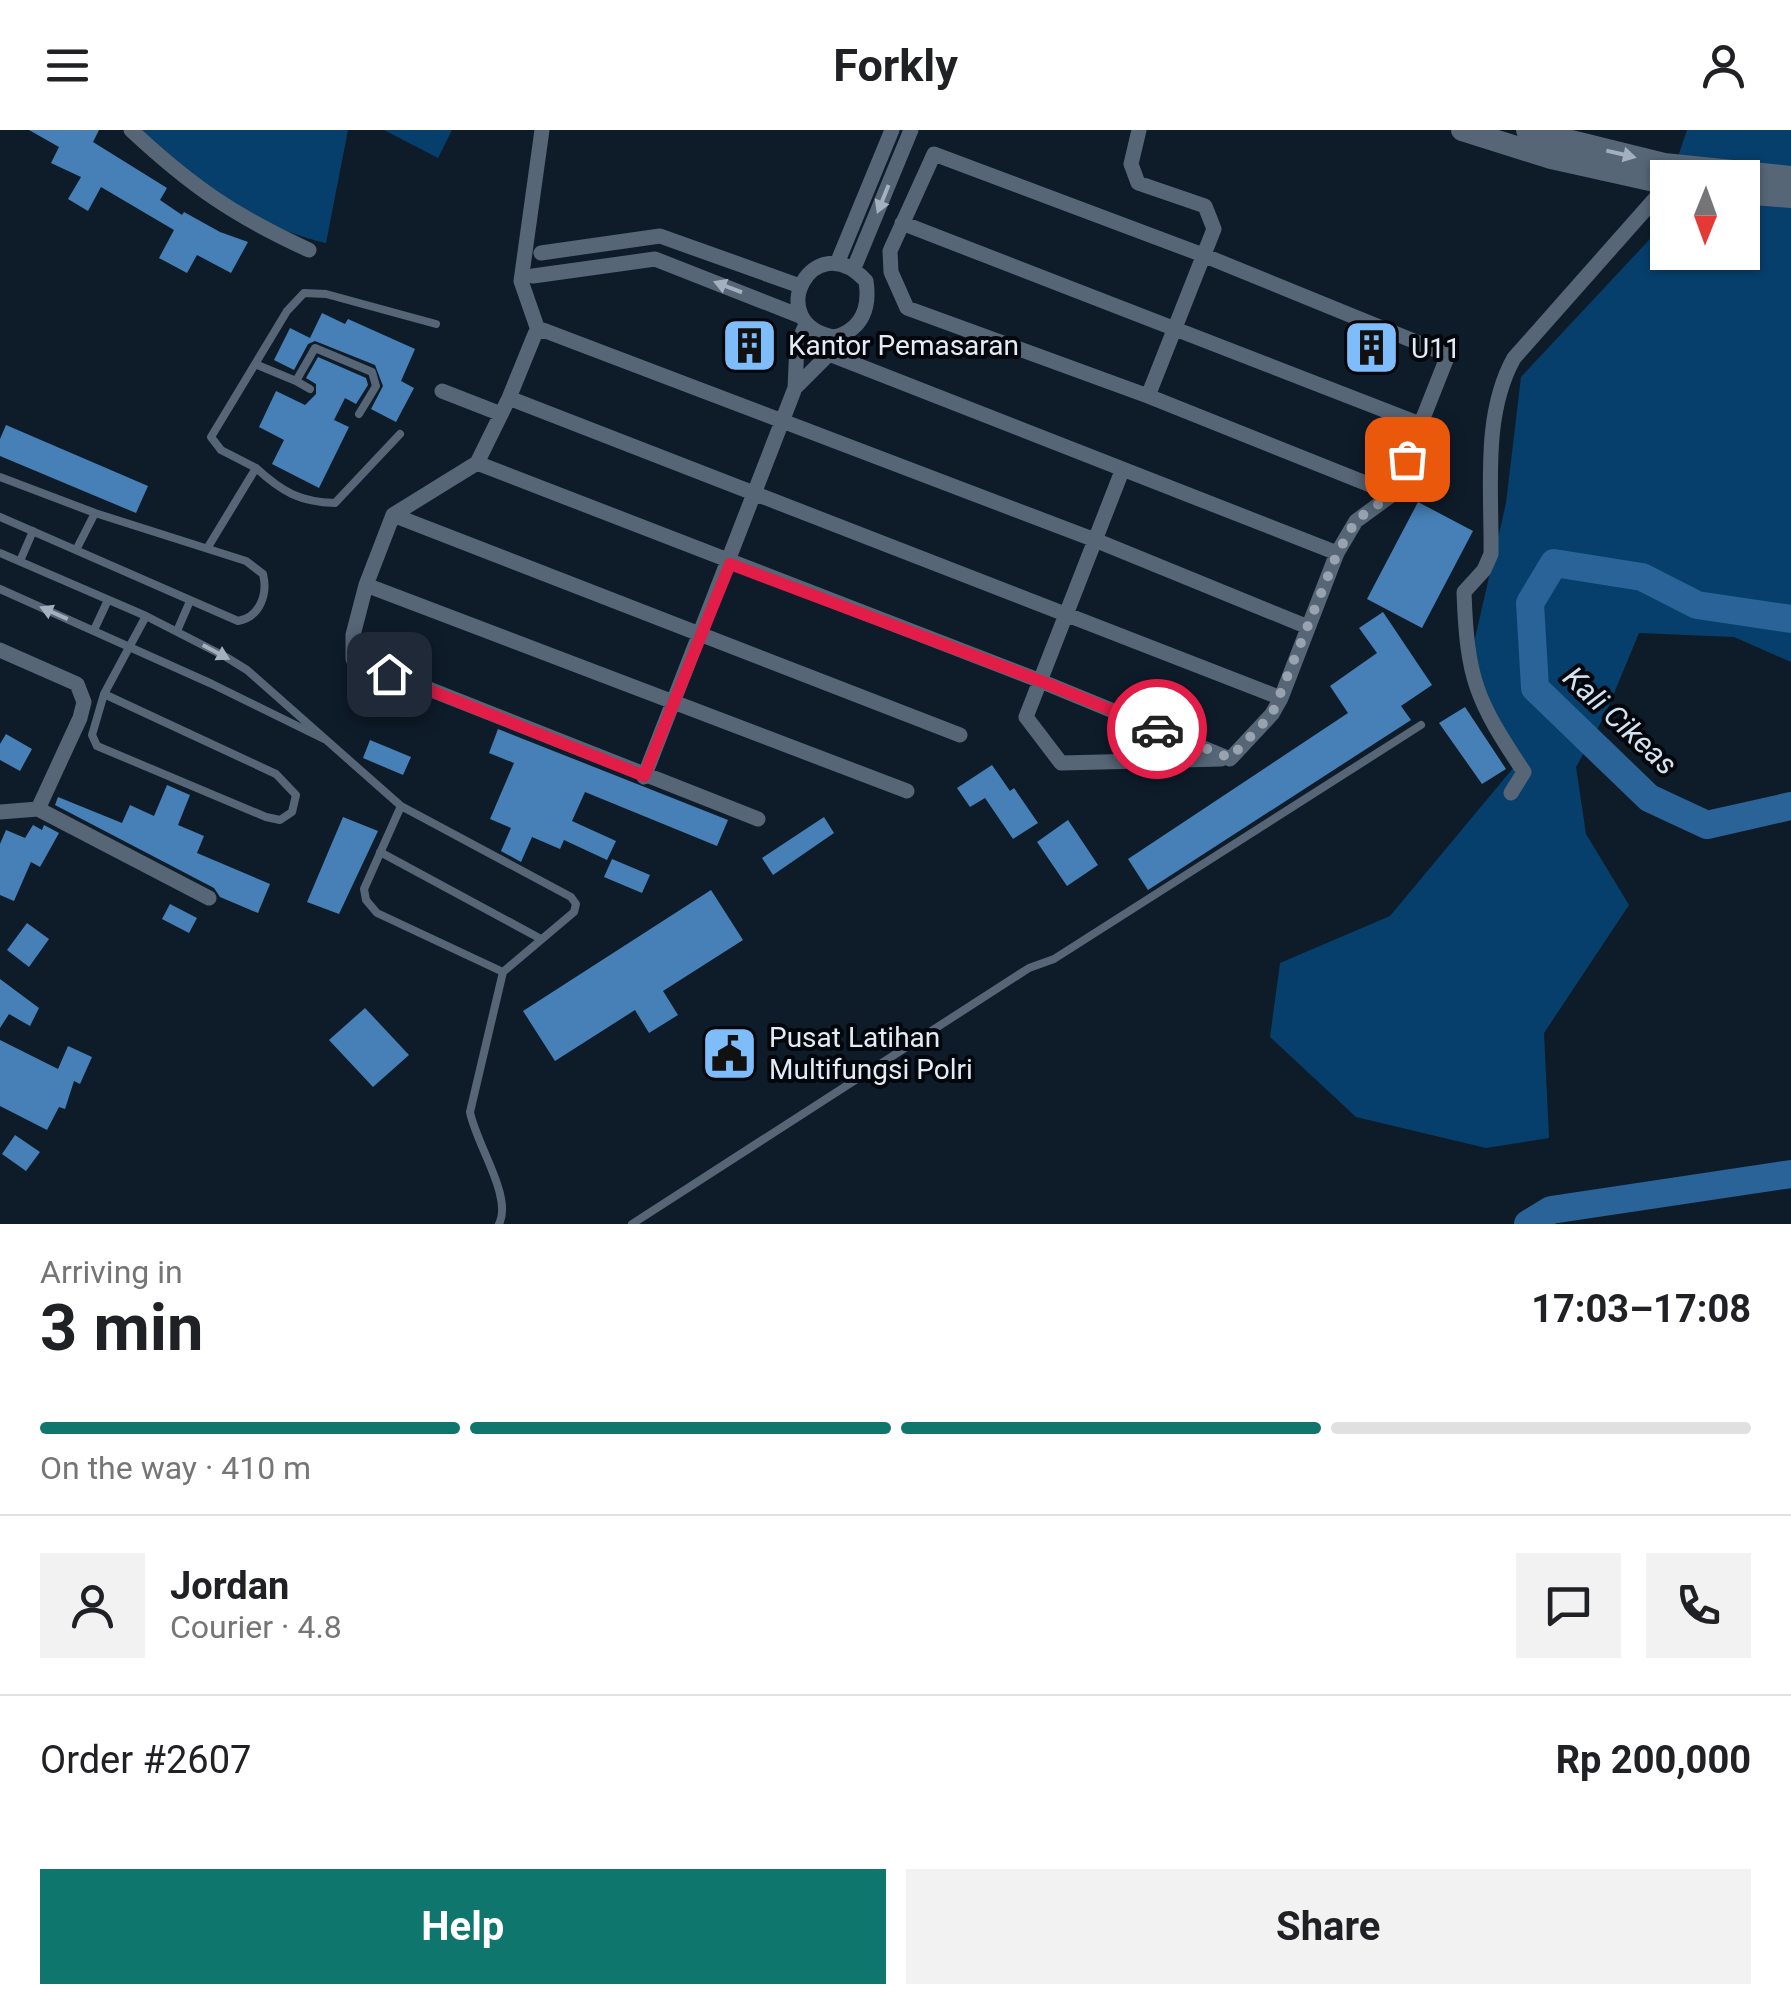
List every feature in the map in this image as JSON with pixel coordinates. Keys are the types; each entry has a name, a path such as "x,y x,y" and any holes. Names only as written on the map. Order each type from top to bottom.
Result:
{"main road":[{"path":"1462,130 1552,158 1650,180"},
{"path":"1527,130 1664,164 1791,176"},
{"path":"1760,194 1791,197"}],"street":[{"path":"131,130 192,186 250,222 309,250"},
{"path":"542,130 521,281 538,330 476,463 393,515 366,584 352,635 352,659 758,819"},
{"path":"838,261 892,130"},
{"path":"854,268 911,130"},
{"path":"1138,130 1131,164 1138,182 1205,206 1214,229 1148,396"},
{"path":"1122,471 1026,716 1061,762 1230,758 1282,698 1337,554 1356,520 1393,494 1448,356 1203,255 934,154 890,251 891,272 907,308 1148,396 1393,494"},
{"path":"1511,793 1524,772 1490,721 1474,688 1466,647 1464,592 1484,570 1491,554 1494,412 1502,380 1526,344 1650,204"},
{"path":"902,223 1176,326 1420,424"},
{"path":"541,252 660,236 800,286"},
{"path":"656,259 660,236"},
{"path":"533,276 656,259 803,320"},
{"path":"838,261 854,268 866,281 868,296 863,318 856,327 836,337 816,334 803,320 797,302 800,286 824,263 838,261"},
{"path":"868,296 900,291"},
{"path":"644,776 784,420 795,388 797,345 803,320"},
{"path":"538,330 784,420 1308,628"},
{"path":"795,388 829,354 836,337"},
{"path":"829,354 1337,554"},
{"path":"442,391 501,414"},
{"path":"509,398 1282,698"},
{"path":"476,463 1230,758"},
{"path":"393,515 960,736"},
{"path":"366,584 907,791"},
{"path":"0,650 77,684 84,702 38,810"},
{"path":"0,812 38,810 209,898"}],"lane":[{"path":"400,434 335,503 304,502 279,490 256,468 222,450 211,437 287,311 304,292 326,294 436,324"},
{"path":"296,380 315,348 372,372 376,386 360,414"},
{"path":"255,364 310,388"},
{"path":"208,547 256,468"},
{"path":"0,476 95,512 246,561 263,574 265,592 256,611 244,621 0,517"},
{"path":"76,550 95,512"},
{"path":"20,561 33,531"},
{"path":"0,553 178,631 247,670 401,806 575,900 571,916 503,972 470,1112 473,1130 500,1193 504,1215 500,1224"},
{"path":"0,589 212,684 332,744"},
{"path":"94,630 108,600"},
{"path":"178,631 190,601"},
{"path":"104,694 276,774 296,796 292,812 280,820 266,817 97,746 92,735 104,694 146,616"},
{"path":"632,1224 1030,968 1054,959 1421,725"},
{"path":"401,806 364,894 370,908 503,972"},
{"path":"380,852 541,939"}],"shaded area":[{"path":"134,130 348,130 326,243 272,225 223,198"},
{"path":"384,130 452,130 438,158"},
{"path":"1687,130 1791,130 1791,662 1734,637 1639,633 1605,715 1576,767 1586,834 1629,905 1544,1033 1549,1138 1486,1148 1356,1117 1270,1037 1280,963 1390,916 1519,761 1468,669 1506,503 1521,377 1650,237 1650,270 1760,270 1760,160 1677,160"}],"building":[{"path":"29,130 99,130 93,142 167,188 160,200 182,215 184,212 248,242 231,273 197,255 187,273 159,258 174,230 101,187 88,211 68,199 81,177 51,163 59,147"},
{"path":"322,313 345,324 348,319 415,349 401,381 414,388 396,422 371,409 383,386 375,365 315,341 308,344 294,370 274,360 290,328 310,338"},
{"name":"Kantor Pemasaran","path":"743,323 768,332 754,368 729,359"},
{"path":"318,357 366,378 368,385 356,404 345,398 334,420 349,427 319,488 272,464 284,440 259,427 276,391 305,405 316,394 316,384 306,378"},
{"path":"6,425 148,486 136,513 0,456 0,439"},
{"path":"1418,502 1473,531 1422,628 1367,599"},
{"path":"1383,612 1432,685 1401,706 1411,720 1148,890 1128,859 1348,713 1330,686 1377,653 1359,628"},
{"path":"1465,707 1506,769 1482,784 1439,723"},
{"path":"498,729 728,820 717,846 585,792 572,821 616,841 607,860 564,840 560,849 532,837 521,862 501,851 511,828 490,819 514,763 489,753"},
{"path":"6,734 32,749 20,771 0,760 0,744"},
{"path":"370,740 411,757 403,775 363,758"},
{"path":"992,765 1038,823 1013,839 985,798 970,807 957,788"},
{"path":"167,785 190,795 178,825 204,836 197,853 270,884 258,913 220,897 214,888 55,805 58,797 122,823 130,805 154,816"},
{"path":"343,817 378,831 339,914 307,902"},
{"path":"824,817 834,833 773,875 762,858"},
{"path":"1068,820 1098,865 1067,886 1037,842"},
{"path":"33,825 42,830 44,825 59,833 40,867 31,862 14,901 0,895 0,844 6,830 25,838"},
{"path":"612,859 650,875 642,893 604,877"},
{"path":"711,890 743,940 663,991 678,1015 649,1033 635,1010 555,1061 523,1011"},
{"path":"170,904 197,918 189,933 162,919"},
{"path":"27,923 49,939 29,967 7,950"},
{"path":"0,979 39,1008 30,1026 9,1014 0,1028"},
{"path":"365,1008 409,1055 373,1087 329,1040"},
{"path":"0,1040 58,1069 68,1046 92,1057 80,1084 74,1081 65,1109 59,1107 47,1130 0,1106"},
{"path":"15,1135 40,1152 26,1171 2,1154"}],"waterway":[{"name":"Kali Cikeas","path":"1791,619 1697,605 1642,577 1554,563 1530,603 1535,688 1649,798 1707,825 1791,806"},
{"name":"Kali Cikeas","path":"1528,1224 1551,1210 1791,1174"}],"way so far":[{"path":"1157,729 1230,758 1272,714 1282,698 1337,554 1356,520 1393,494 1407,459"}],"place":[{"name":"Kantor Pemasaran","path":"749,345"},
{"name":"U11","path":"1372,348"},
{"name":"Pusat Latihan Multifungsi Polri","path":"730,1053"}],"route":[{"path":"389,674 644,776 730,564 1157,729"}]}
